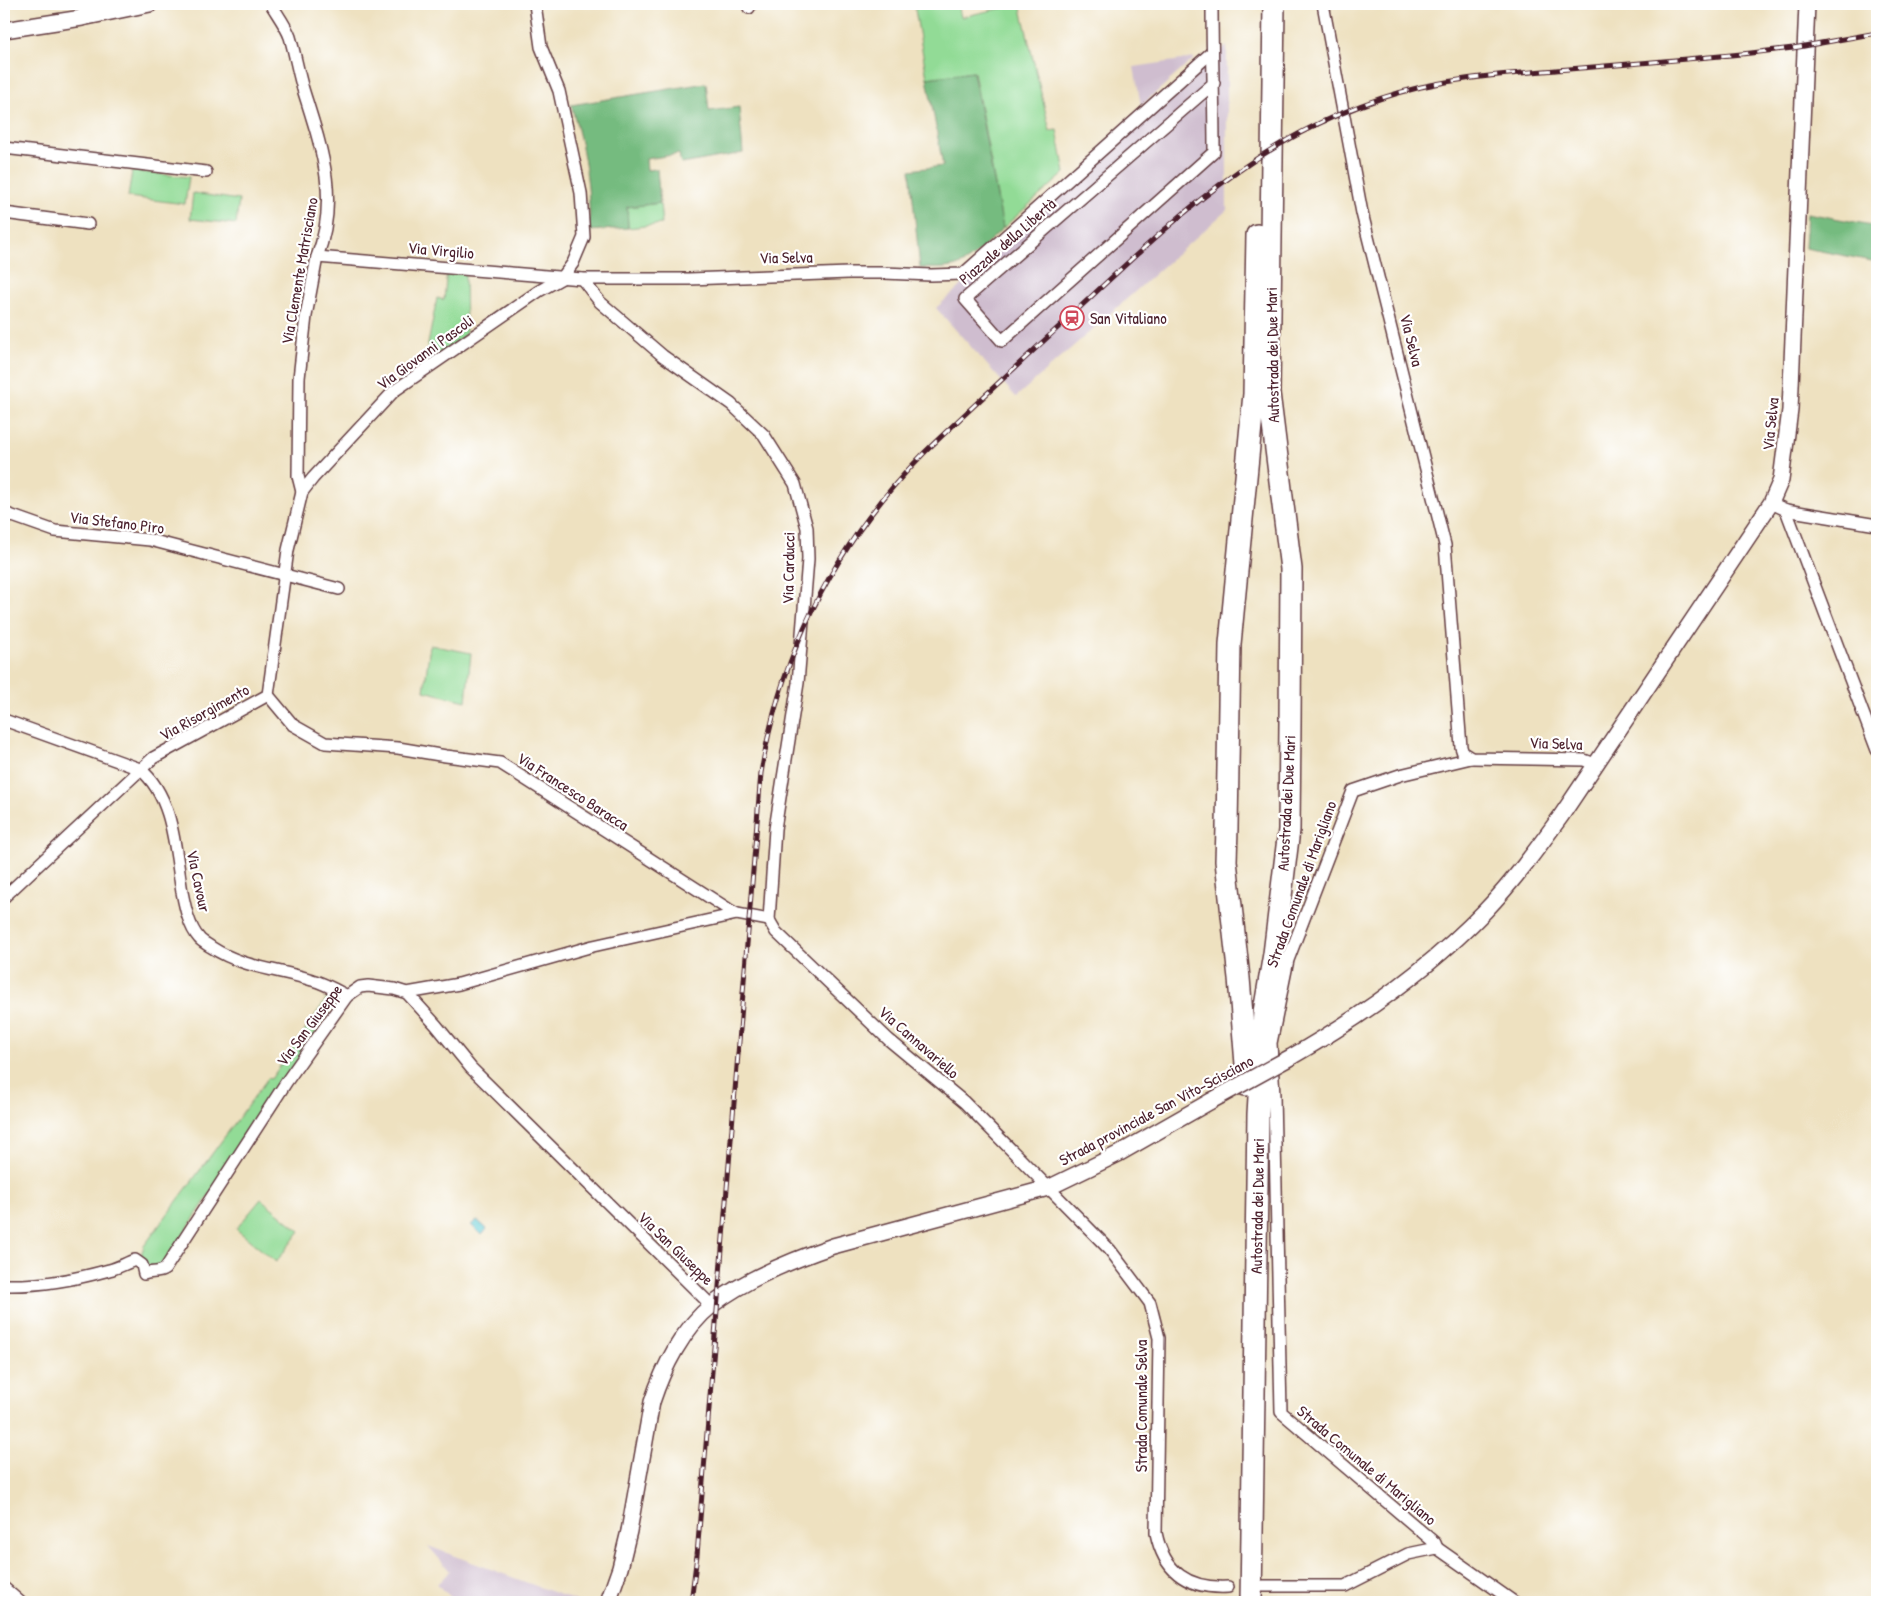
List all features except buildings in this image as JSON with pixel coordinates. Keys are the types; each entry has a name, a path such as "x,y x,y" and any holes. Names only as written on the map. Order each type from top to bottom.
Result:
{"highway":[{"name":"Autostrada dei Due Mari","path":"1233,1595 1246,1064 1226,861 1228,722 1230,644 1254,394 1260,4"},
{"name":"Autostrada dei Due Mari","path":"1257,1594 1261,1049 1264,1012 1274,954 1288,830 1290,762 1291,569 1270,393 1274,4"}],"street":[{"path":"4,30 84,11 150,4"},
{"name":"Via Clemente Matrisciano","path":"271,4 289,36 322,150 329,191 323,242 317,257 306,316 299,378 298,476 302,492"},
{"path":"535,4 541,47 559,91 581,193 584,237 573,263 562,278"},
{"path":"1212,4 1214,83"},
{"name":"Via Selva","path":"1323,4 1362,213 1445,545 1463,753 1471,758 1584,760 1595,764 1771,503 1781,480 1790,410 1807,4"},
{"name":"Via Selva","path":"562,278 689,279 849,273 963,274 1212,52"},
{"name":"Piazzale della Libertà","path":"1214,83 1214,152 1002,340 964,299 1214,83"},
{"path":"4,148 206,172"},
{"path":"4,213 88,224"},
{"name":"Via Virgilio","path":"317,257 562,278"},
{"name":"Via Giovanni Pascoli","path":"302,492 319,471 394,391 539,291 562,278"},
{"name":"Via Carducci","path":"582,279 600,302 663,356 731,404 764,435 794,484 806,528 808,559 798,683 776,829 769,920"},
{"name":"Via Risorgimento","path":"4,897 153,758 268,696 288,550 302,492"},
{"path":"1771,503 1786,510 1877,525"},
{"path":"1786,510 1877,750"},
{"name":"Via Stefano Piro","path":"4,513 55,531 150,540 285,576 323,584 339,590"},
{"name":"Via Francesco Baracca","path":"268,696 294,725 325,743 398,748 500,763 700,893 736,914 769,920"},
{"path":"4,720 140,769"},
{"name":"Strada Comunale di Marigliano","path":"1437,1548 1435,1543 1280,1412 1274,1096 1271,1043 1288,960 1353,790 1400,775 1471,758"},
{"name":"Strada provinciale San Vito-Scisciano","path":"608,1602 620,1568 629,1531 652,1402 658,1382 678,1346 711,1305 735,1290 798,1258 833,1246 1048,1188 1118,1154 1360,1016 1421,970 1485,911 1532,857 1595,764"},
{"name":"Via Cavour","path":"140,769 147,775 159,792 170,823 185,909 200,939 222,954 244,964 313,980 347,996"},
{"path":"407,993 459,984 593,946 736,914"},
{"name":"Via Cannavariello","path":"769,920 776,932 908,1057 964,1102 1048,1188"},
{"name":"Via San Giuseppe","path":"4,1285 37,1283 91,1274 109,1270 135,1260 142,1265 144,1274 148,1272 157,1273 165,1269 287,1081 347,996 353,991 368,986 394,989 407,993 471,1068 711,1305"},
{"name":"Strada Comunale Selva","path":"1048,1188 1110,1250 1150,1302 1156,1321 1159,1338 1156,1533 1159,1548 1173,1571 1188,1580 1233,1595"},
{"path":"1257,1594 1345,1586 1408,1554 1437,1548 1514,1602"},
{"path":"4,1588 20,1602"}],"shaded area":[{"path":"1227,46 1227,210 1016,397 936,308"},
{"path":"1195,58 1152,96 1141,106 1134,67"},
{"path":"428,1546 579,1602 456,1602 437,1584 450,1571"}],"green space":[{"path":"914,4 958,4 961,17 1020,4 1050,131 1057,130 1065,173 1003,228 974,72 927,78"},
{"path":"973,72 1003,228 980,251 959,265 944,268 920,268 910,170 943,166 927,78"},
{"path":"706,83 709,111 739,107 743,153 681,164 679,154 646,159 647,170 657,169 660,203 627,207 628,228 589,231 589,199 586,168 580,136 571,105"},
{"path":"132,171 189,177 185,204 128,197"},
{"path":"193,193 239,200 236,224 190,219"},
{"path":"660,203 662,224 628,228 627,207"},
{"path":"1807,213 1877,226 1877,262 1805,248"},
{"path":"447,270 465,274 466,333 462,338 436,356 426,354 437,298 444,300"},
{"path":"430,645 471,653 466,701 424,691"},
{"path":"328,997 334,1005 162,1267 147,1264 140,1258 144,1246 268,1078 271,1079"},
{"path":"261,1199 300,1231 276,1262 236,1229"}],"water":[{"path":"477,1220 487,1229 482,1235 471,1225"}],"railway":[{"path":"691,1602 697,1555 761,773 770,727 783,683 799,640 818,599 840,560 865,523 893,487 925,452 1157,237 1235,173 1277,146 1321,122 1369,102 1421,87 1458,80 1751,53 1793,48 1877,33"}],"place":[{"name":"San Vitaliano","path":"1072,318"}]}
